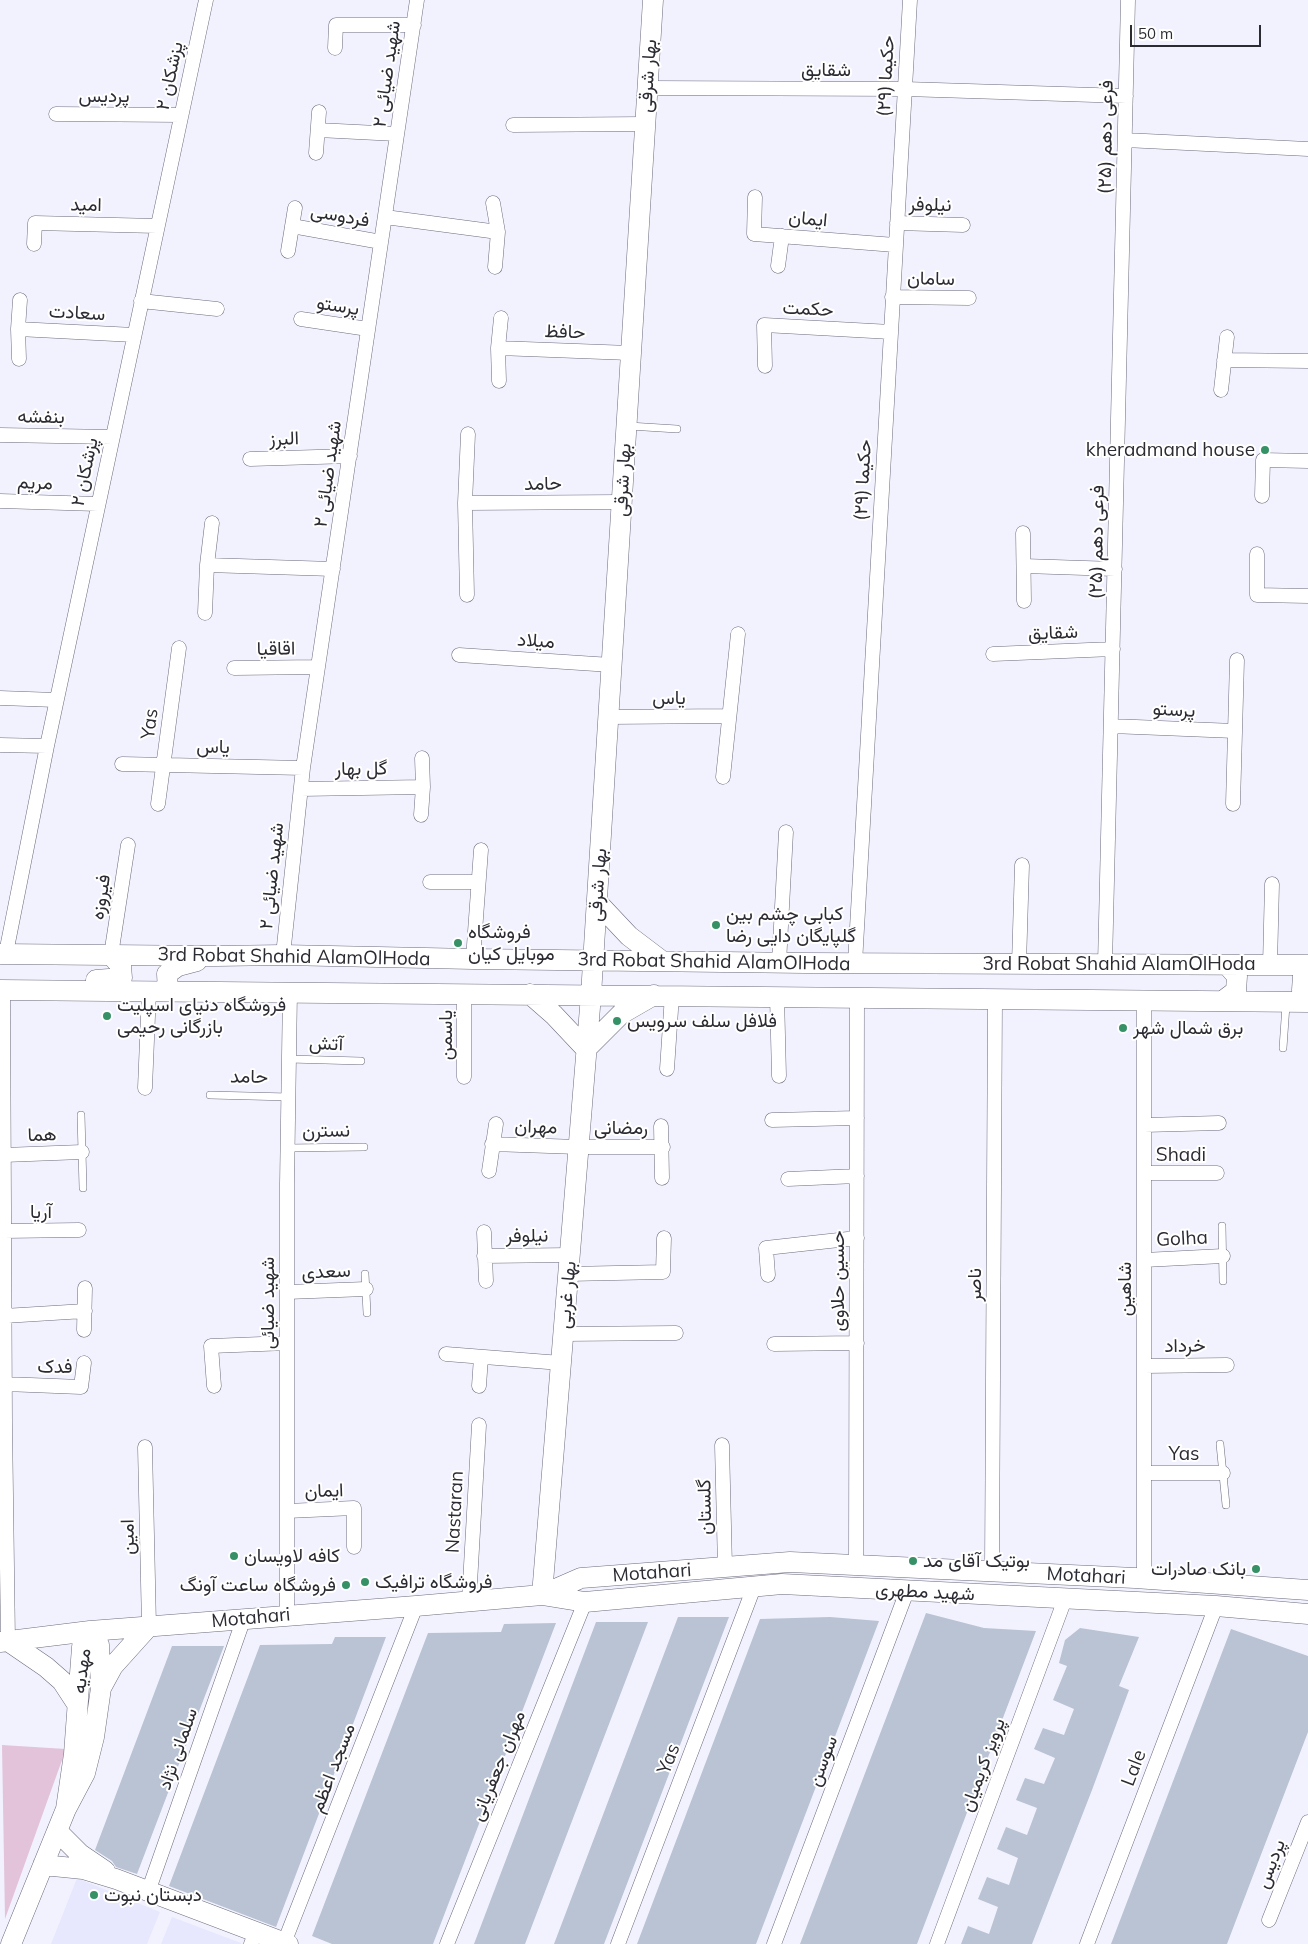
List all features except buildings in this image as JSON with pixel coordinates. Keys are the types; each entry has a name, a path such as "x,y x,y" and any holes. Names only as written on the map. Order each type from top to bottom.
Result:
{"main road":[{"name":"بهار شرقی","path":"591,995 652,0"},
{"path":"597,902 629,936 662,961"},
{"name":"3rd Robat Shahid AlamOlHoda","path":"3,954 283,955 779,963 1308,965"},
{"path":"39,991 47,980 109,980 122,978 121,966 111,955"},
{"path":"158,991 167,974 178,966 216,956"},
{"path":"1224,1000 1236,991 1237,976 1227,965"},
{"path":"1308,970 1303,976 1302,990 1308,1001"},
{"name":"3rd Robat Shahid AlamOlHoda","path":"2,990 1308,1001"},
{"path":"530,994 554,1014 586,1048 621,1014 663,995"},
{"name":"بهار غربی","path":"542,1595 591,995"},
{"name":"Motahari","path":"4,1641 90,1630 542,1595 581,1578 790,1562 1144,1578 1308,1590"},
{"name":"شهید مطهری","path":"542,1595 585,1602 782,1584 1216,1606 1308,1614"},
{"path":"101,1688 113,1666 149,1626"},
{"name":"مهدیه","path":"11,1944 66,1809 85,1773 94,1737 101,1688 99,1645 90,1630"},
{"name":"مهدیه","path":"66,1809 74,1754 82,1647 90,1630"},
{"path":"4,1641 46,1667 62,1680 77,1704"},
{"path":"57,1831 80,1854 116,1879"},
{"path":"43,1865 83,1869 116,1879 254,1938 286,1943"}],"street":[{"name":"پزشکان ۲","path":"3,954 206,0"},
{"name":"شهید ضیائی ۲","path":"283,955 303,768 417,0"},
{"name":"حکیما (۲۹)","path":"856,963 910,0"},
{"name":"فرعی دهم (۲۵)","path":"1105,964 1128,0"},
{"path":"336,48 336,25 414,24"},
{"name":"شقایق","path":"647,88 904,89 1126,96"},
{"path":"316,153 319,112"},
{"name":"پردیس","path":"56,114 181,115"},
{"path":"512,124 645,124"},
{"path":"318,130 398,134"},
{"path":"1125,140 1308,149"},
{"name":"ایمان","path":"755,197 754,234 895,245"},
{"path":"493,203 498,232 495,267"},
{"path":"288,251 295,208"},
{"path":"385,217 498,232"},
{"name":"امید","path":"34,244 35,223 157,226"},
{"name":"نیلوفر","path":"897,223 963,225"},
{"name":"فردوسی","path":"292,226 382,242"},
{"path":"778,266 782,236"},
{"name":"سامان","path":"892,297 969,298"},
{"path":"19,359 18,329 20,300"},
{"path":"141,301 217,309"},
{"path":"499,381 498,348 501,318"},
{"name":"پرستو","path":"301,319 368,329"},
{"name":"حکمت","path":"765,366 764,325 890,332"},
{"name":"سعادت","path":"18,329 134,335"},
{"path":"1221,390 1227,337"},
{"name":"حافظ","path":"498,348 630,353"},
{"path":"1224,360 1308,361"},
{"path":"467,594 466,504 468,434"},
{"name":"بنفشه","path":"0,435 112,437"},
{"name":"البرز","path":"250,459 350,456"},
{"path":"1262,496 1263,460 1308,461"},
{"name":"مریم","path":"0,500 98,504"},
{"name":"حامد","path":"466,504 621,502"},
{"path":"205,613 207,564 212,523"},
{"path":"1023,533 1024,601"},
{"path":"1257,554 1257,595 1308,596"},
{"path":"207,564 333,569"},
{"path":"1024,566 1115,569"},
{"path":"723,777 738,634"},
{"name":"Yas","path":"158,804 179,648"},
{"name":"شقایق","path":"993,654 1113,649"},
{"name":"میلاد","path":"459,655 611,665"},
{"path":"1233,804 1237,660"},
{"name":"اقاقیا","path":"234,668 318,667"},
{"path":"0,698 56,700"},
{"name":"یاس","path":"608,717 730,716"},
{"name":"پرستو","path":"1111,726 1235,732"},
{"path":"0,745 47,746"},
{"path":"421,815 423,787 422,758"},
{"name":"یاس","path":"122,764 303,768"},
{"name":"گل بهار","path":"301,789 423,787"},
{"path":"779,963 786,832"},
{"name":"فیروزه","path":"111,955 128,845"},
{"path":"472,959 481,850"},
{"path":"1019,964 1022,865"},
{"path":"430,882 477,882"},
{"path":"1270,965 1272,884"},
{"path":"2,990 4,1641"},
{"path":"145,1088 158,991"},
{"name":"شهید ضیائی","path":"288,1614 287,1292 290,992"},
{"name":"یاسمن","path":"464,994 464,1077"},
{"path":"663,995 667,1069"},
{"path":"777,996 778,1076"},
{"name":"حسین حلاوی","path":"856,1565 857,997"},
{"name":"ناصر","path":"992,1572 995,998"},
{"name":"شاهین","path":"1144,1000 1144,1578"},
{"path":"772,1120 857,1118"},
{"path":"1144,1125 1219,1123"},
{"path":"488,1170 496,1124"},
{"path":"661,1126 663,1147 662,1178"},
{"name":"مهران","path":"492,1144 578,1147"},
{"name":"رمضانی","path":"578,1147 663,1147"},
{"name":"هما","path":"4,1155 82,1152"},
{"name":"Shadi","path":"1144,1173 1217,1173"},
{"path":"788,1179 857,1176"},
{"name":"آریا","path":"4,1231 79,1230"},
{"path":"484,1232 486,1281"},
{"path":"568,1274 663,1272 664,1238"},
{"path":"768,1275 766,1248 857,1238"},
{"name":"نیلوفر","path":"484,1256 570,1255"},
{"name":"Golha","path":"1144,1260 1223,1256"},
{"path":"84,1330 85,1288"},
{"name":"سعدی","path":"287,1292 366,1289"},
{"path":"4,1316 84,1311"},
{"path":"563,1334 676,1333"},
{"path":"214,1386 211,1346 287,1343"},
{"path":"774,1344 857,1343"},
{"path":"446,1354 561,1363"},
{"path":"479,1386 482,1357"},
{"name":"فدک","path":"4,1384 81,1387 84,1363"},
{"name":"خرداد","path":"1144,1366 1227,1365"},
{"name":"Nastaran","path":"470,1601 478,1425"},
{"name":"گلستان","path":"722,1446 725,1567"},
{"name":"امین","path":"145,1447 149,1626"},
{"name":"Yas","path":"1144,1473 1223,1473"},
{"name":"ایمان","path":"287,1511 354,1508 354,1547"},
{"name":"Yas","path":"618,1944 754,1587"},
{"name":"سوسن","path":"774,1944 907,1590"},
{"name":"پرویز کریمیان","path":"937,1944 1065,1599"},
{"name":"مهران جعفریانی","path":"446,1944 585,1602"},
{"name":"مسجد اعظم","path":"286,1943 416,1606"},
{"name":"Lale","path":"1087,1944 1216,1606"},
{"name":"سلمانی نژاد","path":"148,1892 244,1618"},
{"name":"پردیس","path":"1270,1920 1308,1822"}],"lane":[{"path":"626,426 677,430"},
{"path":"1283,1048 1286,1002"},
{"name":"آتش","path":"289,1059 361,1061"},
{"name":"حامد","path":"210,1096 289,1096"},
{"path":"81,1115 83,1188"},
{"name":"نسترن","path":"288,1148 364,1147"},
{"path":"1222,1226 1224,1281"},
{"path":"365,1274 367,1313"},
{"path":"1220,1444 1226,1506"}],"shaded area":[{"path":"2,1745 66,1749 5,1919"},
{"name":"دبستان نبوت","path":"77,1878 160,1912 147,1944 51,1944"},
{"path":"172,1917 241,1943 241,1944 161,1944"}],"place":[{"name":"kheradmand house","path":"1265,450"},
{"name":"کبابی چشم بین گلپایگان دایی رضا","path":"716,925"},
{"name":"فروشگاه موبایل کیان","path":"458,943"},
{"name":"فروشگاه دنیای اسپلیت بازرگانی رحیمی","path":"107,1016"},
{"name":"فلافل سلف سرویس","path":"617,1021"},
{"name":"برق شمال شهر","path":"1123,1028"},
{"name":"کافه لاویسان","path":"234,1556"},
{"name":"بوتیک آقای مد","path":"913,1561"},
{"name":"بانک صادرات","path":"1256,1569"},
{"name":"فروشگاه ترافیک","path":"365,1582"},
{"name":"فروشگاه ساعت آونگ","path":"346,1585"},
{"name":"دبستان نبوت","path":"94,1895"}]}
